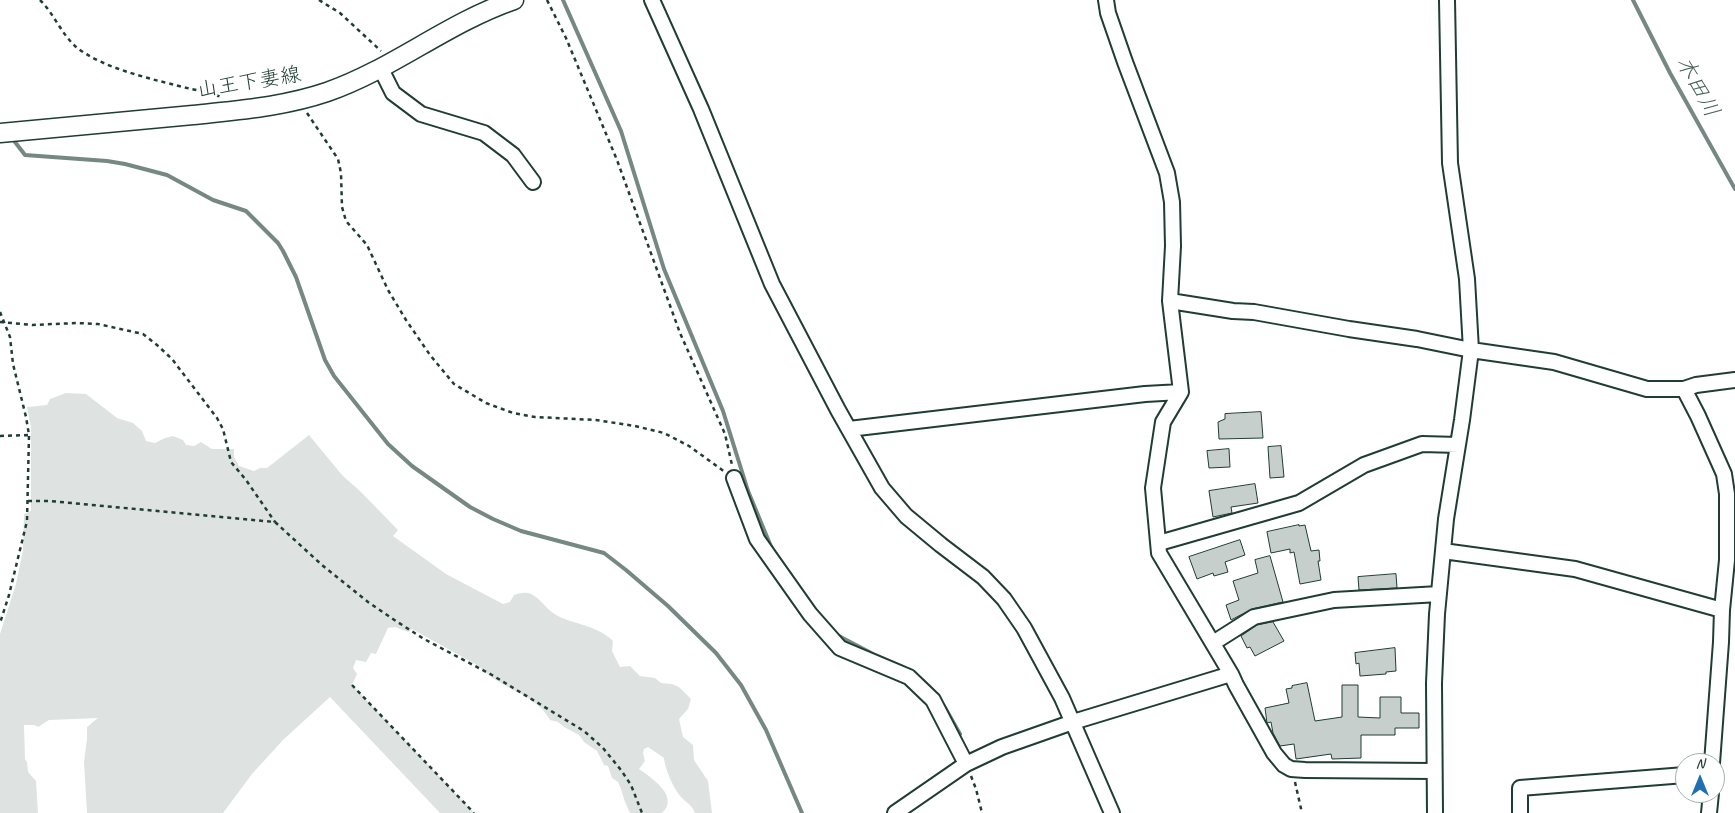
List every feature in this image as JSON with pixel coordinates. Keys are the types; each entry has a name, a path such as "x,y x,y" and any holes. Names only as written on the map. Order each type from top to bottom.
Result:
{"main road":[{"name":"山王下妻線","path":"0,133 231,111 298,100 353,82 386,66 461,23 514,0"}],"street":[{"path":"652,0 701,109 772,284 882,488 906,516 984,577 1004,599 1028,635 1062,698 1112,813"},
{"path":"1106,0 1108,12 1125,62 1167,173 1172,202 1173,246 1170,301 1181,392 1163,422 1153,488 1160,552 1213,642 1274,753 1284,765 1291,769 1434,770"},
{"path":"1435,813 1434,683 1439,594 1446,519 1471,350 1467,279 1450,163 1447,0"},
{"path":"386,66 393,93 422,114 484,133 513,155 533,182"},
{"path":"1170,301 1233,311 1263,313 1471,350 1554,362 1647,389 1684,389 1696,385 1735,380"},
{"path":"1684,389 1724,474 1728,494 1731,560 1722,610 1713,753"},
{"path":"849,429 1107,398 1181,392"},
{"path":"1159,543 1299,503 1364,465 1422,444 1458,445"},
{"path":"734,478 757,539 810,614 840,648 909,677 932,700 966,764"},
{"path":"1443,551 1574,569 1722,610"},
{"path":"1213,642 1254,617 1334,600 1439,594"},
{"path":"895,813 966,764 1002,747 1073,722 1231,674"},
{"path":"1520,813 1520,788 1675,776"}],"path":[{"path":"40,0 48,8 66,37 85,54 135,74 214,94 224,98 231,111"},
{"path":"318,0 340,13 380,50 386,66"},
{"path":"547,0 566,38 617,160 680,333 725,434 734,478"},
{"path":"298,100 338,159 341,173 342,207 346,222 368,245 388,290 430,355 454,384 486,403 513,414 596,420 664,432 689,446 734,478"},
{"path":"0,312 10,337 13,364 29,435 28,521 9,596 0,623"},
{"path":"0,322 34,325 76,322 98,324 143,334 157,345 183,373 217,418 223,429 231,462 275,522 322,565 396,622 492,675 584,731 621,770 631,785 642,813"},
{"path":"0,436 29,435"},
{"path":"28,501 50,501 275,522"},
{"path":"352,685 474,813"},
{"path":"966,764 976,789 982,813"},
{"path":"1291,769 1302,813"}],"shaded area":[{"path":"66,393 86,394 117,418 133,423 142,431 146,441 155,443 173,436 183,440 186,445 194,446 201,442 212,449 234,449 234,457 239,466 254,471 260,468 267,468 309,435 342,475 398,530 393,536 446,574 503,604 510,602 516,594 525,593 533,595 556,615 594,629 607,636 613,641 612,651 620,667 630,666 640,676 655,678 661,683 679,687 691,699 688,709 679,719 683,737 693,745 694,760 708,781 712,813 695,813 676,790 668,773 664,758 648,747 644,749 645,761 639,769 662,788 668,801 667,807 662,813 630,813 618,782 612,778 608,766 604,765 597,751 584,742 579,735 558,722 550,720 536,703 496,680 479,666 412,629 408,632 395,627 388,628 376,654 371,653 366,662 356,660 353,668 357,674 352,685 474,813 440,813 330,697 283,740 252,774 223,813 87,813 84,762 87,727 98,718 49,720 38,727 24,725 25,759 28,772 36,781 38,813 0,813 0,634 16,584 23,550 24,514 31,511 31,427 27,407 47,405 50,399"}],"building":[{"path":"1261,412 1263,438 1219,439 1218,422 1225,419 1225,414"},
{"path":"1281,446 1284,477 1270,478 1268,447"},
{"path":"1229,449 1230,467 1209,468 1207,451"},
{"path":"1255,484 1258,503 1231,507 1232,513 1213,517 1209,491"},
{"path":"1305,525 1311,551 1319,550 1320,561 1318,561 1321,580 1300,584 1294,552 1290,553 1290,549 1271,553 1267,532"},
{"path":"1240,540 1245,555 1225,562 1228,572 1214,576 1213,573 1197,579 1189,557"},
{"path":"1270,556 1283,602 1252,609 1231,620 1226,605 1239,600 1233,581 1258,573 1255,560"},
{"path":"1396,574 1397,588 1359,590 1358,577"},
{"path":"1273,622 1284,641 1255,656 1250,647 1247,648 1241,636 1257,625"},
{"path":"1395,648 1396,671 1386,672 1386,674 1360,676 1359,663 1356,664 1355,653"},
{"path":"1307,683 1315,721 1342,717 1342,685 1358,685 1358,717 1380,718 1380,697 1401,697 1401,713 1419,713 1419,728 1395,728 1395,735 1361,735 1361,758 1332,759 1331,754 1296,759 1294,744 1280,746 1273,733 1271,722 1267,723 1265,708 1289,703 1286,689"}],"waterway":[{"path":"563,0 621,131 664,269 723,411 748,491 772,549"},
{"name":"木田川","path":"1633,0 1670,73 1735,189"},
{"path":"15,142 25,155 107,161 167,175 213,200 246,211 278,243 283,251 296,277 325,360 334,376 388,444 412,466 470,507 493,519 521,531 604,553 668,606 716,653 741,685 766,730 802,813"},
{"path":"835,634 903,667"},
{"path":"923,681 934,692"},
{"path":"944,706 960,734"}]}
